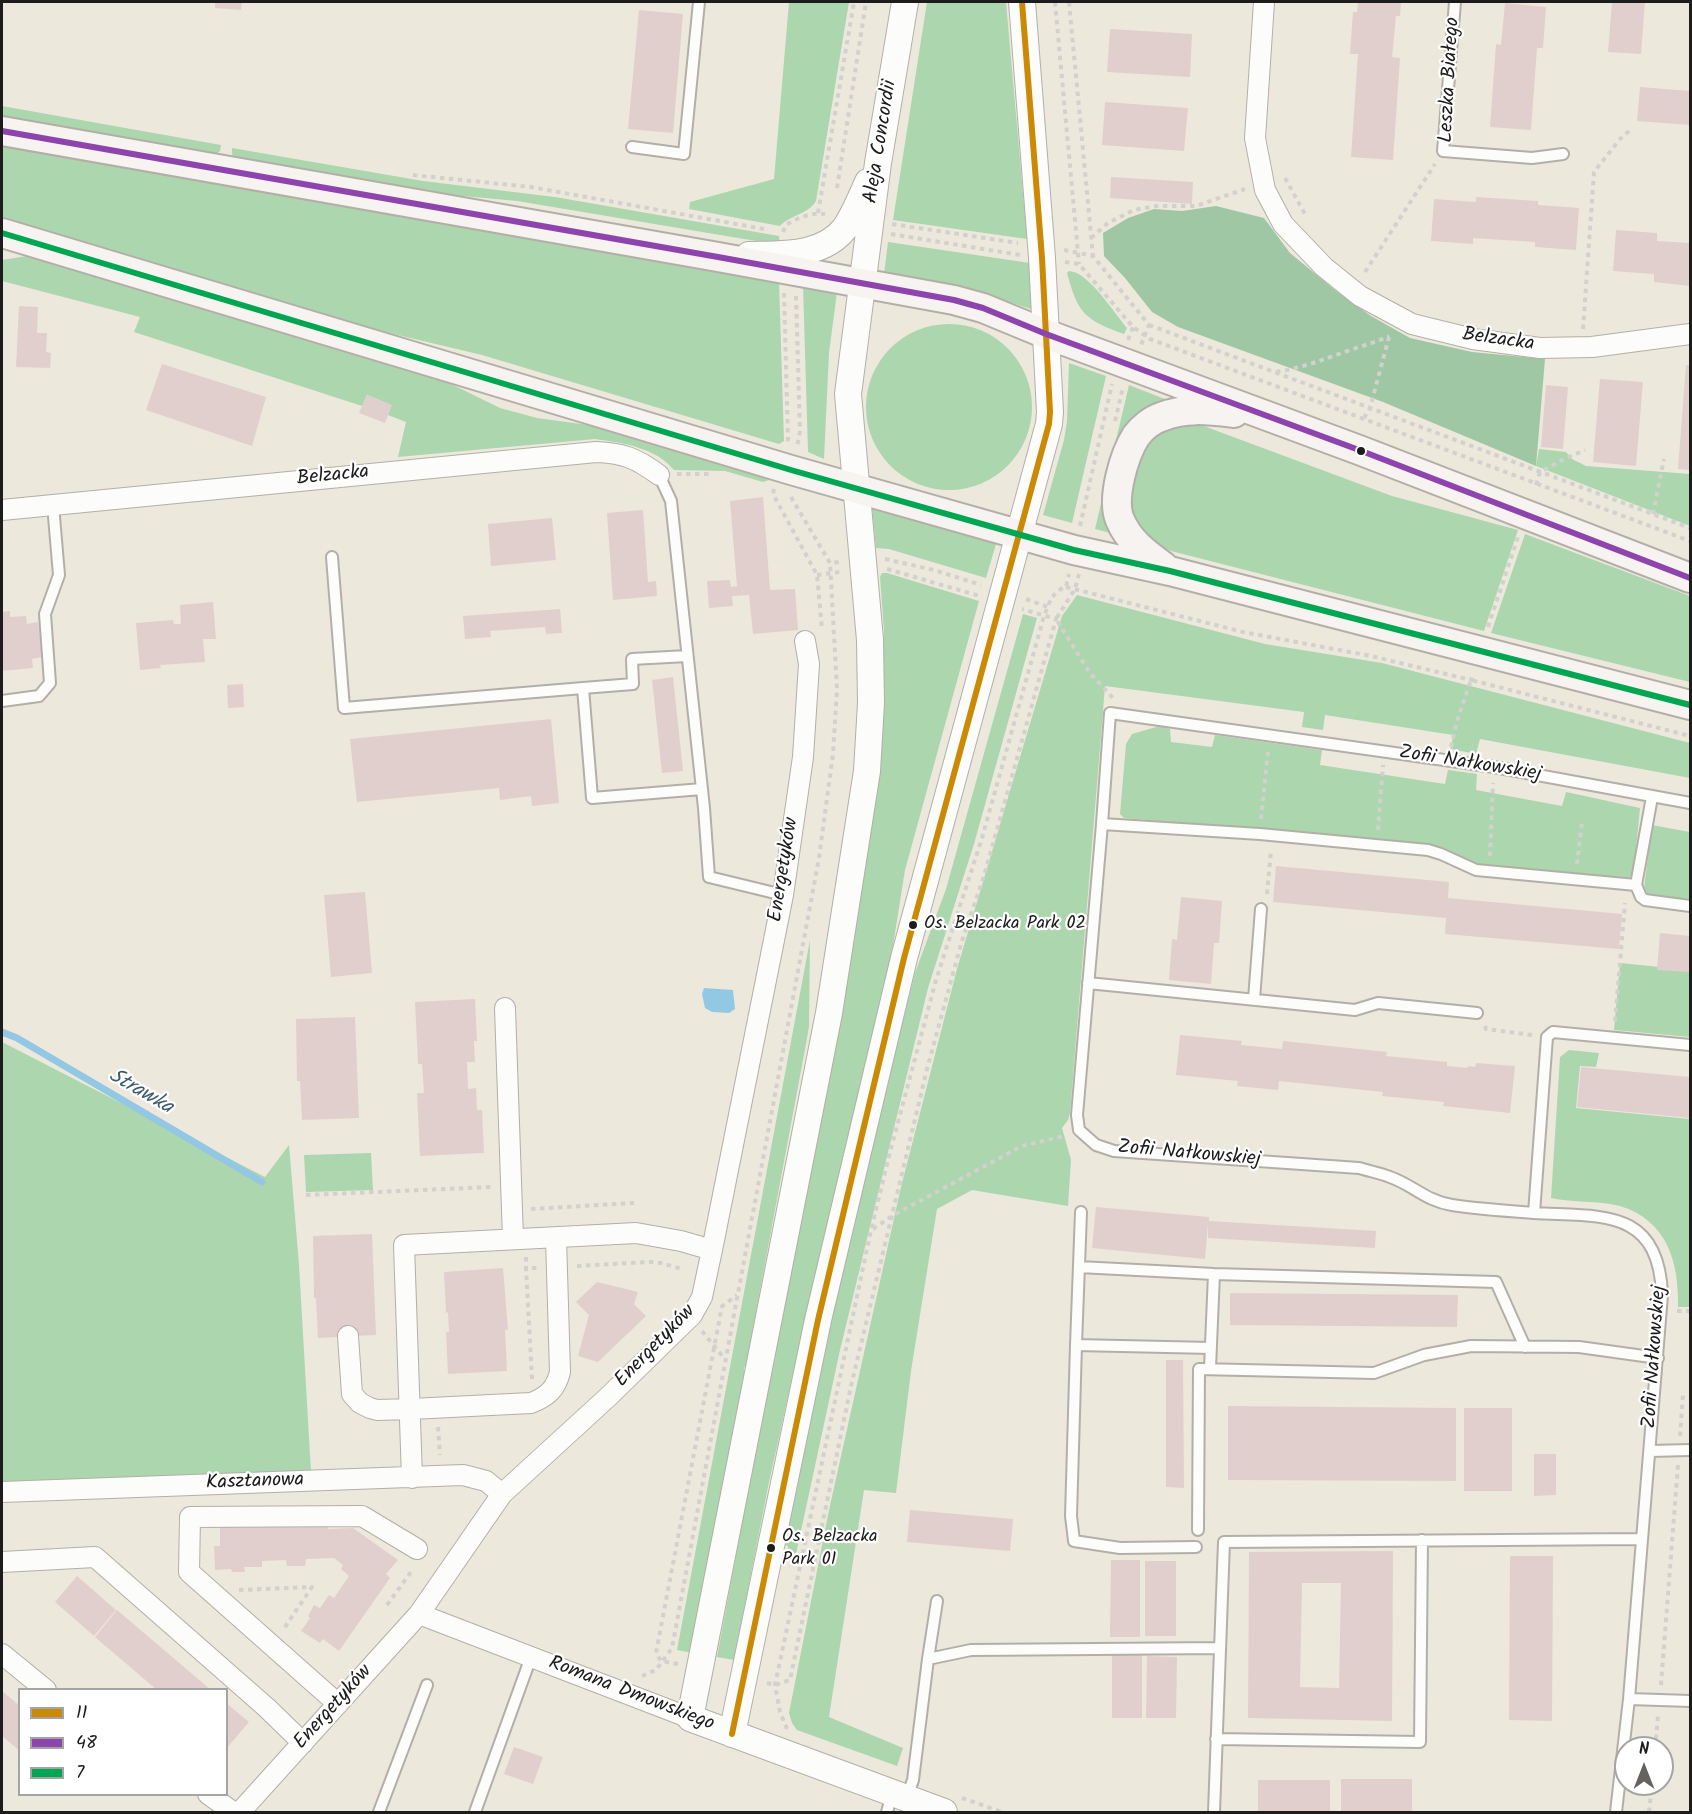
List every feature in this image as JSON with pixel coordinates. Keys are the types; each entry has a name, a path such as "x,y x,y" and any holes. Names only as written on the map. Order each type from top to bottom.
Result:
{"main road":[{"path":"2,131 718,257 795,262 862,283 925,294 983,308 1046,334 1120,360 1690,578"},
{"path":"2,233 782,480 858,489 1074,550 1170,571 1690,705"},
{"path":"1170,571 1143,552 1126,531 1118,513 1117,496 1123,470 1137,436 1154,420 1182,411 1204,410 1271,418"}],"street":[{"name":"Aleja Concordii","path":"690,1718 829,1013 867,771 872,669 848,394 868,231 905,2"},
{"path":"732,1734 818,1320 896,993 1049,424 1042,258 1022,2"},
{"name":"Belzacka","path":"1264,2 1255,126 1260,170 1265,190 1283,224 1324,267 1360,296 1412,324 1473,339 1540,348 1592,347 1690,334"},
{"path":"795,262 835,238 845,227 878,163"},
{"name":"Belzacka","path":"2,510 596,452 620,453 644,464 659,475"},
{"name":"Energetyków","path":"240,1812 419,1614 502,1494 608,1397 692,1315 702,1297 783,895 803,757 809,664 805,641"},
{"path":"505,1008 512,1186 519,1245"},
{"path":"412,1478 404,1245 519,1245 556,1238 647,1234 712,1250"},
{"path":"348,1336 351,1389 356,1400 365,1406 377,1410 531,1403 547,1395 557,1381 560,1372 556,1238"},
{"name":"Kasztanowa","path":"2,1492 471,1476 486,1481 502,1494"},
{"path":"338,1704 189,1572 190,1517 362,1516 417,1549"},
{"path":"2,1562 95,1557 267,1708 303,1743"},
{"name":"Romana Dmowskiego","path":"419,1614 732,1734 895,1802 944,1812"},
{"path":"2,1654 45,1688"},
{"path":"211,1796 233,1812"}],"lane":[{"path":"632,147 684,154 699,2"},
{"name":"Leszka Białego","path":"1455,2 1443,151 1533,158 1563,154"},
{"path":"659,475 671,501 702,789 709,877 783,895"},
{"path":"2,701 39,696 50,683 45,614 58,575 53,505"},
{"path":"332,557 344,708 633,684 632,659 687,656"},
{"path":"583,688 592,798 702,789"},
{"path":"1079,1130 1077,1115 1110,713 1125,715"},
{"name":"Zofii Nałkowskiej","path":"1125,715 1494,767 1690,803"},
{"path":"1632,885 1652,797"},
{"path":"1102,824 1272,835 1433,852 1476,870 1632,885 1645,900 1690,906"},
{"path":"1254,999 1261,909"},
{"path":"1088,983 1355,1010 1378,1003 1477,1012"},
{"path":"1534,1213 1547,1037 1553,1032 1690,1045"},
{"name":"Zofii Nałkowskiej","path":"1079,1130 1096,1145 1114,1151 1359,1168 1391,1177 1439,1202 1534,1213 1583,1214 1618,1219 1635,1230 1648,1243 1660,1265 1658,1358 1629,1700 1616,1812"},
{"path":"1081,1212 1071,1516 1074,1541 1120,1548 1196,1548"},
{"path":"1079,1267 1214,1274 1496,1282 1525,1347"},
{"path":"1210,1368 1214,1274"},
{"path":"1076,1345 1211,1348"},
{"path":"1198,1530 1199,1369 1374,1373 1424,1355 1471,1346 1579,1347 1658,1358"},
{"path":"1650,1451 1685,1450"},
{"path":"1214,1812 1224,1542 1642,1539"},
{"path":"1216,1739 1420,1742 1422,1540"},
{"path":"895,1802 913,1780 937,1601"},
{"path":"928,1659 971,1650 1220,1648"},
{"path":"475,1812 531,1657"},
{"path":"380,1812 427,1685"},
{"path":"1629,1700 1690,1701"}],"path":[{"path":"818,213 854,2"},
{"path":"837,193 866,2"},
{"path":"1055,2 1079,264 1133,327 1150,339 1690,541"},
{"path":"1069,2 1093,256"},
{"path":"1594,329 1583,330 1594,172 1630,130"},
{"path":"1365,272 1443,151"},
{"path":"1283,171 1313,223"},
{"path":"409,175 531,188 794,234 800,431 782,480 767,489"},
{"path":"1091,238 1108,223 1134,210 1156,206 1196,206 1251,187"},
{"path":"868,231 1079,264"},
{"path":"1357,265 1371,277"},
{"path":"1364,418 1370,408 1395,315"},
{"path":"1149,325 1690,528"},
{"path":"1056,619 927,1069 851,1386 790,1680 775,1685 871,1230 889,1156 936,980 982,838 1044,616 1053,595 1066,587 1112,385 1133,327"},
{"path":"1275,373 1301,368 1355,348 1373,344 1389,336"},
{"path":"1540,472 1585,450"},
{"path":"1653,514 1664,459"},
{"path":"659,475 714,473"},
{"path":"661,1661 672,1648 797,978 829,786 837,689 830,563 782,480"},
{"path":"817,575 890,559 934,570 1056,619 1090,673 1125,715"},
{"path":"830,563 864,564 891,569 1048,607"},
{"path":"1449,760 1457,721 1471,680 1690,736"},
{"path":"1260,834 1269,735"},
{"path":"1377,846 1384,751"},
{"path":"1489,872 1494,767"},
{"path":"1575,880 1582,822"},
{"path":"1261,909 1266,908 1272,835"},
{"path":"1613,1038 1632,885"},
{"path":"1477,1012 1486,1029 1547,1037"},
{"path":"871,1230 892,1216 1022,1146 1060,1138 1079,1130"},
{"path":"306,1195 526,1186 527,1209 634,1203"},
{"path":"519,1245 526,1268 532,1380"},
{"path":"526,1268 650,1262 682,1269"},
{"path":"1675,1311 1690,1311"},
{"path":"700,1329 725,1358"},
{"path":"1656,1736 1685,1450 1683,1395"},
{"path":"211,1591 312,1587 272,1645"},
{"path":"1649,1812 1651,1796"}],"green space":[{"path":"789,2 849,2 816,201 809,209 780,226 689,209 690,202 774,179"},
{"path":"927,2 1006,2 1027,239 893,220"},
{"path":"2,106 221,145 220,151 213,157 4,119"},
{"path":"2,144 779,281 784,441 779,444 482,355 364,327 2,217"},
{"path":"232,148 423,181 555,197 779,236 780,245 517,201 431,193 236,161"},
{"path":"1216,206 1264,218 1290,253 1336,291 1371,316 1410,338 1472,352 1545,359 1536,466 1383,402 1178,327 1152,312 1104,256 1103,233 1128,218 1154,209 1182,211"},
{"path":"888,242 1030,263 1034,310 981,293 884,274"},
{"path":"27,256 42,257 419,372 445,381 500,408 537,418 596,426 772,479 763,482 725,471 674,470 658,456 638,447 595,439 398,457 406,422 388,415 391,405 367,395 362,406 134,332 140,317 2,281 2,260"},
{"path":"1069,271 1085,278 1101,294 1127,328 1124,334 1100,324 1085,314 1075,298 1067,273"},
{"path":"803,285 837,292 829,353 824,459 808,452"},
{"path":"949,324 981,330 1008,348 1026,375 1032,407 1026,439 1008,466 981,484 949,490 917,484 890,466 872,439 866,407 872,375 890,348 917,330"},
{"path":"1069,363 1106,376 1072,523 1043,515 1064,440"},
{"path":"1129,385 1175,403 1145,415 1118,535 1095,529"},
{"path":"1193,422 1392,496 1518,530 1484,631 1171,551 1141,536 1126,498 1136,458 1158,429"},
{"path":"1539,449 1566,452 1572,459 1586,466 1690,474 1690,526 1536,466"},
{"path":"872,508 996,544 986,578 889,549 876,548"},
{"path":"1525,534 1690,596 1690,682 1491,633"},
{"path":"882,573 979,601 905,870 892,952 808,1306 769,1482 734,1660 717,1657 869,845 882,741 884,631 880,577"},
{"path":"1077,595 1265,644 1382,663 1690,743 1690,778 1480,739 1476,754 1451,749 1453,735 1325,715 1323,730 1302,727 1304,712 1105,686 1070,1113 1062,1128 1071,1160 1068,1206 972,1190 937,1209 911,1371 896,1493 864,1490 829,1717 903,1748 897,1766 797,1730 789,1713 829,1510 901,1187 957,969 1062,616"},
{"path":"1023,614 1037,618 974,844 928,988 840,1350 796,1554 787,1552 788,1546 781,1544 853,1219 915,973 946,889"},
{"path":"1163,725 1170,729 1171,742 1212,747 1215,735 1322,750 1320,765 1445,784 1448,770 1477,774 1476,790 1562,806 1566,792 1640,808 1634,870 1630,877 1625,879 1471,865 1435,845 1124,818 1120,814 1126,744 1132,734"},
{"path":"1652,825 1690,832 1690,900 1646,894 1644,888"},
{"path":"810,940 809,1026 693,1653 677,1650"},
{"path":"1620,963 1690,970 1690,1037 1614,1030"},
{"path":"2,1042 265,1177 289,1145 299,1265 311,1472 2,1484"},
{"path":"1569,1050 1599,1053 1596,1067 1580,1066 1576,1108 1690,1119 1690,1307 1678,1307 1673,1260 1660,1233 1649,1222 1620,1206 1551,1198 1560,1057"},
{"path":"371,1153 373,1190 306,1192 304,1155"}],"water":[{"path":"704,988 733,990 735,1009 729,1013 712,1012 705,1008 702,994"}],"building":[{"path":"215,2 242,2 241,10 215,8"},
{"path":"1358,2 1401,2 1400,16 1396,16 1392,57 1400,58 1393,160 1351,157 1358,54 1350,54 1353,12 1357,12"},
{"path":"1612,2 1645,2 1641,54 1608,52"},
{"path":"1505,3 1546,7 1543,48 1537,48 1531,130 1490,127 1496,44 1501,45"},
{"path":"639,10 683,14 673,133 628,129"},
{"path":"1110,29 1192,34 1190,77 1107,72"},
{"path":"1640,87 1690,91 1690,125 1637,121"},
{"path":"1105,102 1188,108 1184,151 1102,145"},
{"path":"1111,177 1193,182 1192,204 1110,198"},
{"path":"1476,197 1538,201 1538,205 1579,208 1576,250 1535,247 1535,242 1473,238 1473,244 1431,241 1434,199 1476,202"},
{"path":"1616,230 1657,233 1657,241 1690,243 1690,286 1654,282 1654,274 1613,271"},
{"path":"19,306 38,307 37,333 47,333 46,352 51,353 50,368 16,367"},
{"path":"162,364 266,397 252,446 146,410"},
{"path":"1686,365 1690,365 1690,470 1678,469"},
{"path":"1600,379 1643,382 1636,466 1593,462"},
{"path":"1546,385 1568,387 1563,449 1541,447"},
{"path":"367,395 392,405 385,423 359,413"},
{"path":"763,497 770,590 795,589 798,630 753,634 749,595 732,596 733,606 709,608 707,581 730,580 731,587 737,586 730,501"},
{"path":"643,510 648,582 656,581 657,596 613,600 607,513"},
{"path":"552,518 556,560 491,566 488,524"},
{"path":"213,602 216,639 203,639 205,662 160,665 161,668 140,670 136,623 173,620 174,624 181,624 180,605"},
{"path":"560,609 562,633 546,634 545,627 490,631 491,637 465,639 463,616"},
{"path":"10,611 10,617 26,616 27,624 38,622 42,657 32,659 33,668 2,671 2,612"},
{"path":"673,677 683,771 662,773 652,680"},
{"path":"243,684 244,707 228,708 227,685"},
{"path":"551,719 559,803 532,806 531,796 500,800 499,788 357,802 350,739"},
{"path":"1276,866 1449,882 1448,898 1622,914 1619,949 1445,934 1446,918 1273,902"},
{"path":"365,892 372,973 331,977 324,895"},
{"path":"1181,897 1222,901 1219,943 1214,943 1211,984 1169,980 1172,939 1177,940"},
{"path":"1660,933 1690,936 1690,972 1657,970"},
{"path":"475,999 477,1041 474,1041 475,1062 467,1062 468,1089 476,1088 477,1110 482,1110 484,1153 420,1156 417,1093 424,1093 422,1064 418,1064 415,1002"},
{"path":"355,1017 359,1118 302,1120 300,1081 297,1081 296,1019"},
{"path":"1180,1035 1242,1041 1241,1045 1282,1049 1283,1041 1387,1052 1386,1056 1447,1062 1447,1066 1467,1068 1468,1066 1475,1067 1476,1063 1515,1066 1510,1113 1443,1106 1444,1102 1382,1096 1383,1092 1279,1081 1278,1090 1237,1086 1238,1081 1176,1075"},
{"path":"1581,1067 1690,1077 1690,1118 1577,1107"},
{"path":"1096,1207 1209,1217 1209,1221 1376,1231 1375,1248 1208,1238 1208,1223 1205,1259 1092,1248"},
{"path":"372,1234 376,1335 318,1338 316,1298 314,1298 313,1236"},
{"path":"503,1268 508,1330 505,1330 507,1371 448,1374 446,1332 449,1332 444,1272"},
{"path":"597,1282 638,1292 634,1304 646,1316 598,1362 578,1356 589,1315 576,1302"},
{"path":"1230,1293 1458,1295 1457,1327 1230,1325"},
{"path":"1166,1360 1183,1360 1184,1488 1166,1487"},
{"path":"1228,1406 1456,1408 1456,1481 1228,1480"},
{"path":"1464,1408 1512,1408 1512,1491 1464,1491"},
{"path":"1534,1454 1556,1454 1556,1495 1534,1496"},
{"path":"910,1510 1013,1519 1010,1551 907,1542"},
{"path":"328,1524 328,1529 353,1528 398,1560 386,1574 390,1578 339,1651 323,1639 320,1643 301,1631 310,1618 308,1616 314,1605 320,1608 329,1595 334,1598 349,1576 341,1569 343,1565 334,1558 306,1559 305,1566 287,1566 286,1560 262,1561 262,1567 244,1567 245,1572 232,1572 231,1569 215,1570 214,1546 220,1546 220,1527"},
{"path":"1393,1551 1392,1721 1248,1718 1249,1552","holes":["1302,1583 1341,1583 1339,1688 1300,1687"]},
{"path":"1510,1556 1553,1556 1552,1721 1509,1720"},
{"path":"1111,1560 1140,1560 1140,1637 1110,1637"},
{"path":"1145,1561 1176,1561 1176,1636 1145,1636"},
{"path":"77,1576 116,1610 94,1636 55,1602"},
{"path":"117,1610 209,1688 155,1688 95,1637"},
{"path":"1112,1655 1142,1655 1142,1718 1112,1718"},
{"path":"1147,1656 1177,1657 1176,1718 1146,1718"},
{"path":"2,1691 18,1704 18,1749 2,1736"},
{"path":"228,1705 249,1722 228,1747"},
{"path":"514,1747 543,1757 533,1784 504,1774"},
{"path":"1341,1779 1412,1779 1412,1812 1341,1812"},
{"path":"1258,1780 1330,1780 1330,1812 1258,1812"}],"waterway":[{"name":"Strawka","path":"2,1032 17,1038 262,1182"}],"transit line":[{"name":"11","path":"732,1734 818,1320 904,958 1049,424 1042,258 1022,2"},
{"name":"48","path":"2,131 954,300 983,308 1046,334 1359,450 1690,578"},
{"name":"7","path":"2,233 791,470 1074,550 1170,571 1690,705"}],"place":[{"name":"Os. Belzacka Park 02","path":"913,925"},
{"name":"Os. Belzacka Park 01","path":"771,1548"}]}
